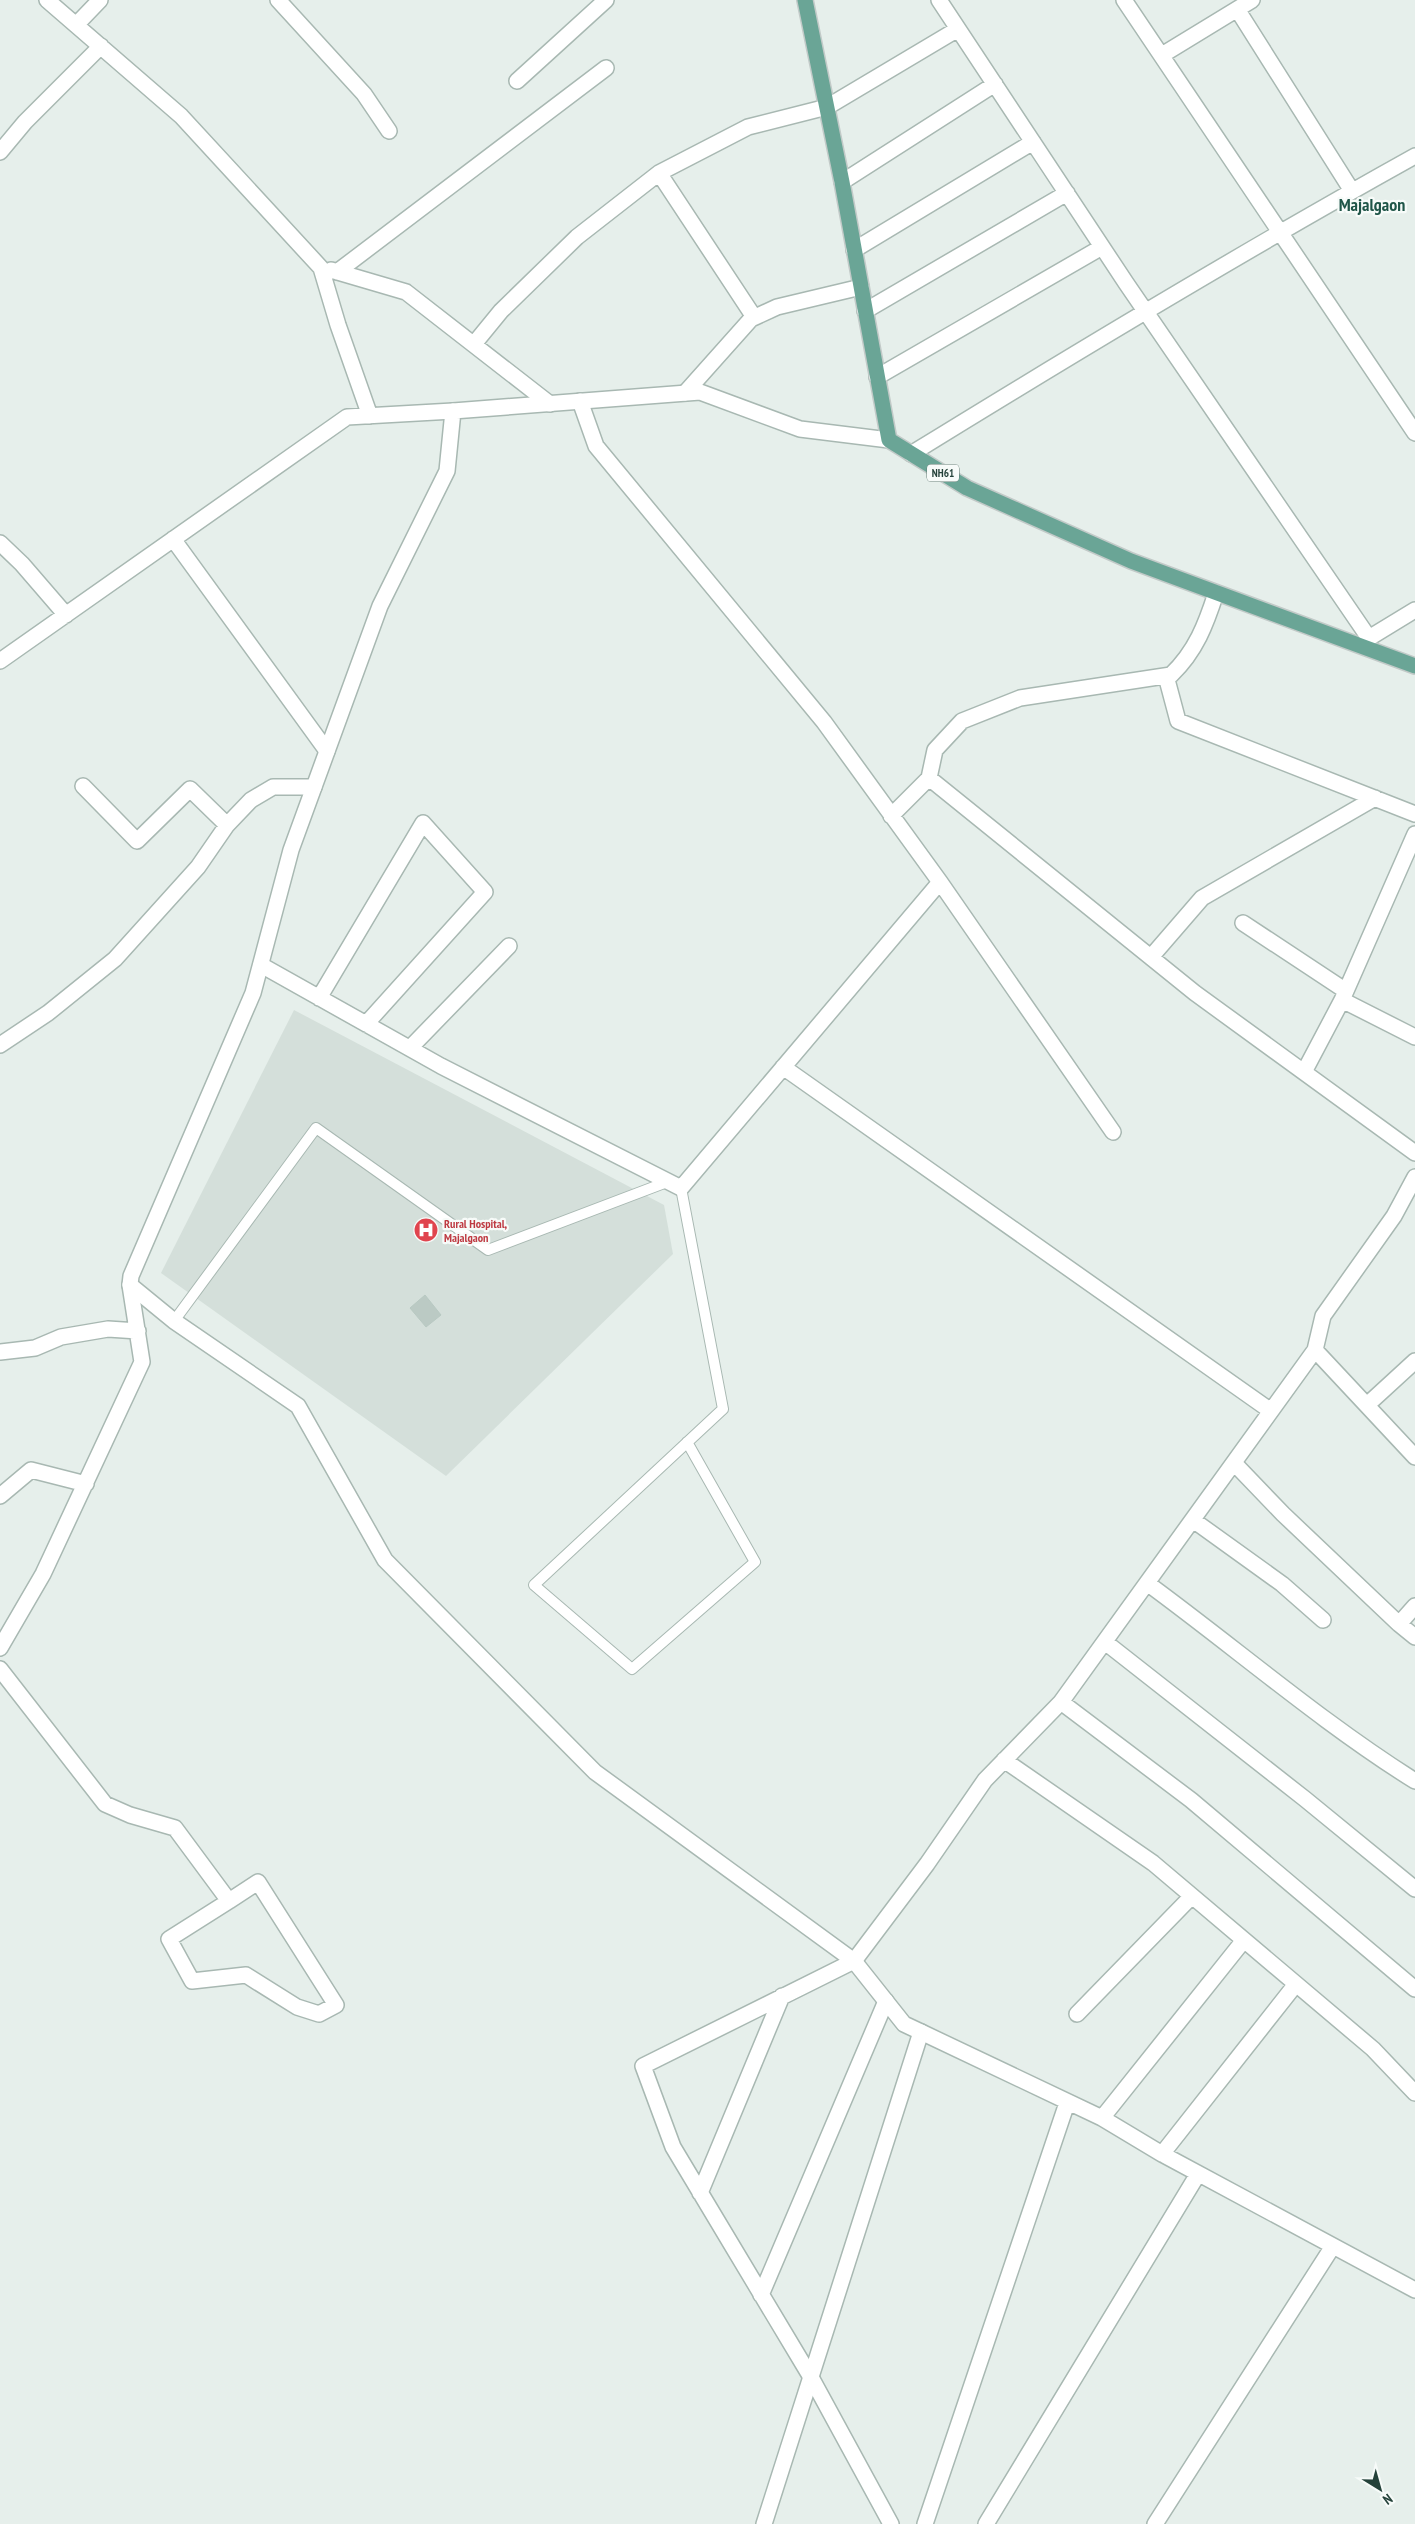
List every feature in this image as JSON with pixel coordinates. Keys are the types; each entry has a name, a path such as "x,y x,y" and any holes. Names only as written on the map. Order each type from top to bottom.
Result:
{"main road":[{"path":"805,0 842,182 889,440"},
{"name":"NH61","path":"889,440 967,488 1131,561 1415,666"}],"street":[{"path":"47,0 182,116 321,268 338,325 370,416"},
{"path":"76,25 100,0"},
{"path":"278,0 364,94 389,130"},
{"path":"517,81 606,0"},
{"path":"939,0 1102,247 1369,638 1415,610"},
{"path":"1124,0 1414,428"},
{"path":"1162,56 1252,0"},
{"path":"1237,9 1352,191"},
{"path":"474,344 501,311 577,237 659,173 748,127 827,107 958,29"},
{"path":"0,152 25,122 101,46"},
{"path":"337,272 606,68"},
{"path":"842,182 995,84"},
{"path":"854,250 1033,142"},
{"path":"911,454 1145,310 1280,231 1415,156"},
{"path":"659,173 754,317"},
{"path":"865,311 1067,193"},
{"path":"877,377 1102,247"},
{"path":"321,268 406,292 550,404"},
{"path":"685,393 754,317 777,307 861,287"},
{"path":"0,661 347,417 453,411 700,392 800,429 889,440"},
{"path":"580,402 596,446 824,722 940,882 1113,1132"},
{"path":"0,1648 43,1574 142,1362 130,1286 131,1276 253,993 291,850 380,606 448,470 453,411"},
{"path":"173,540 327,752"},
{"path":"0,543 22,564 66,615"},
{"path":"891,816 929,778 935,750 962,721 1020,698 1172,675 1187,660 1205,629 1216,593"},
{"path":"1166,676 1178,721 1415,814"},
{"path":"929,778 1195,993 1415,1153"},
{"path":"83,786 137,841 190,789 227,825"},
{"path":"0,1045 48,1013 114,959 198,867 227,825 251,800 274,788 314,787"},
{"path":"1151,957 1202,898 1375,798"},
{"path":"319,998 423,823 485,892 366,1024"},
{"path":"1304,1072 1344,996 1415,834"},
{"path":"261,965 410,1048 674,1185 783,1067 940,882"},
{"path":"1243,923 1344,996 1415,1037"},
{"path":"410,1048 509,946"},
{"path":"783,1067 1271,1411"},
{"path":"891,2524 812,2379 673,2147 643,2066 854,1960 927,1864 984,1780 1061,1702 1315,1350 1323,1316 1394,1216 1415,1177"},
{"path":"130,1286 174,1321 298,1406 385,1560 595,1772 854,1960 904,2024 1102,2118 1198,2174 1415,2290"},
{"path":"0,1352 35,1348 61,1337 89,1332 108,1329 138,1330"},
{"path":"1315,1350 1415,1457"},
{"path":"1367,1406 1415,1361"},
{"path":"1234,1463 1283,1514 1415,1637"},
{"path":"0,1496 31,1470 86,1484"},
{"path":"1193,1520 1282,1584 1323,1620"},
{"path":"1147,1583 1225,1640 1366,1750 1415,1782"},
{"path":"1399,1624 1415,1606"},
{"path":"1105,1642 1305,1799 1415,1889"},
{"path":"0,1669 104,1804 130,1815 175,1828 229,1901"},
{"path":"1061,1702 1191,1800 1415,1989"},
{"path":"1004,1760 1152,1863 1373,2049 1415,2093"},
{"path":"258,1882 336,2005 319,2014 296,2007 246,1975 192,1981 169,1939 229,1901 258,1882"},
{"path":"1077,2014 1192,1896"},
{"path":"1102,2118 1244,1940"},
{"path":"1162,2154 1296,1984"},
{"path":"700,2193 782,1996"},
{"path":"762,2295 886,2001"},
{"path":"764,2524 812,2379 921,2032"},
{"path":"925,2524 1067,2103"},
{"path":"986,2524 1198,2174"},
{"path":"1155,2524 1333,2246"}],"lane":[{"path":"174,1321 316,1128 488,1250 674,1185 722,1409 534,1585 632,1669 755,1562 687,1442"}],"shaded area":[{"name":"Rural Hospital, Majalgaon","path":"294,1010 664,1205 673,1254 446,1476 161,1273"}],"building":[{"path":"425,1295 441,1315 426,1327 410,1308"}],"place":[{"name":"Rural Hospital, Majalgaon","path":"426,1230"}],"district":[{"name":"Majalgaon","path":"1372,204"}]}
